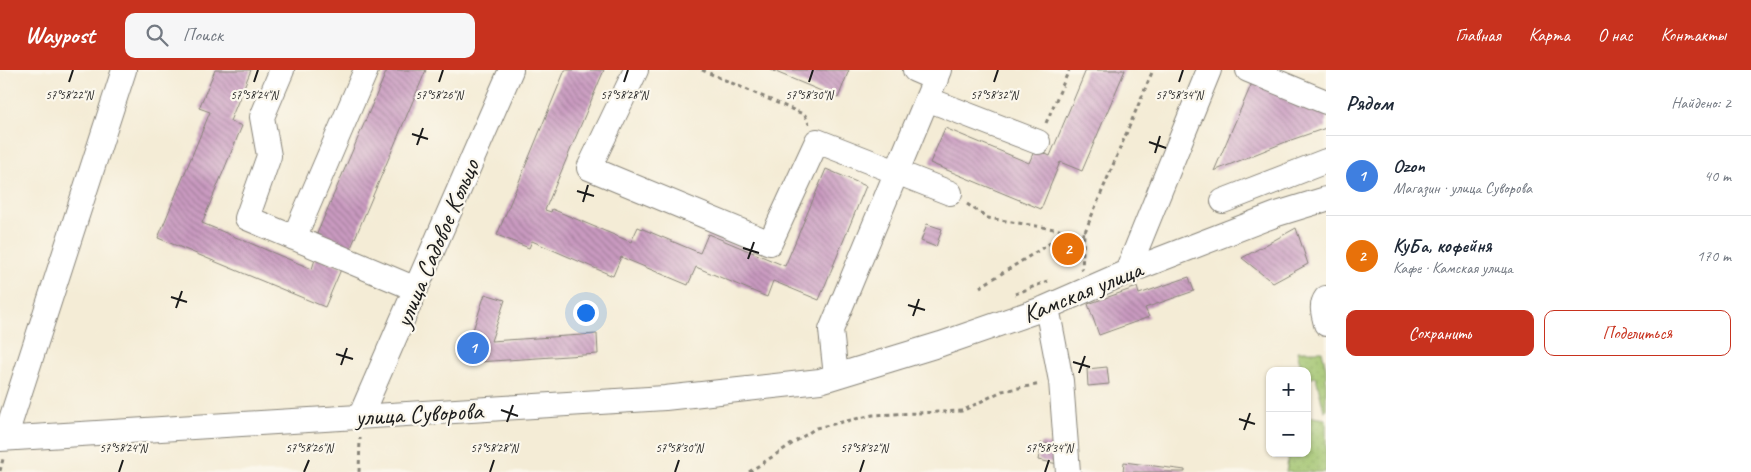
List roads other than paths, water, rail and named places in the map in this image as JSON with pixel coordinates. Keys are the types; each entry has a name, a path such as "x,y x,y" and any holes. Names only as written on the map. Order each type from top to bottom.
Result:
{"street":[{"path":"2,439 124,70"},
{"path":"282,70 262,117 269,156 247,218 416,289"},
{"path":"294,238 366,70"},
{"name":"улица Садовое Кольцо","path":"360,417 511,70"},
{"path":"636,70 590,168 770,243 817,141 950,193"},
{"path":"1127,272 1208,70"},
{"path":"1248,70 1326,102"},
{"path":"836,376 831,330 897,172 929,80 1038,142"},
{"path":"1223,201 1326,161"},
{"name":"Камская улица","path":"836,376 940,344 1045,308 1127,272 1277,214 1326,200"},
{"path":"1326,298 1323,301 1322,308 1326,324"},
{"path":"1045,308 1049,318 1060,381 1068,472"},
{"name":"улица Суворова","path":"2,439 665,398 820,381 836,376"}],"place":[{"name":"КуБа, кофейня","path":"1068,249"},
{"name":"Ozon","path":"473,348"}]}
